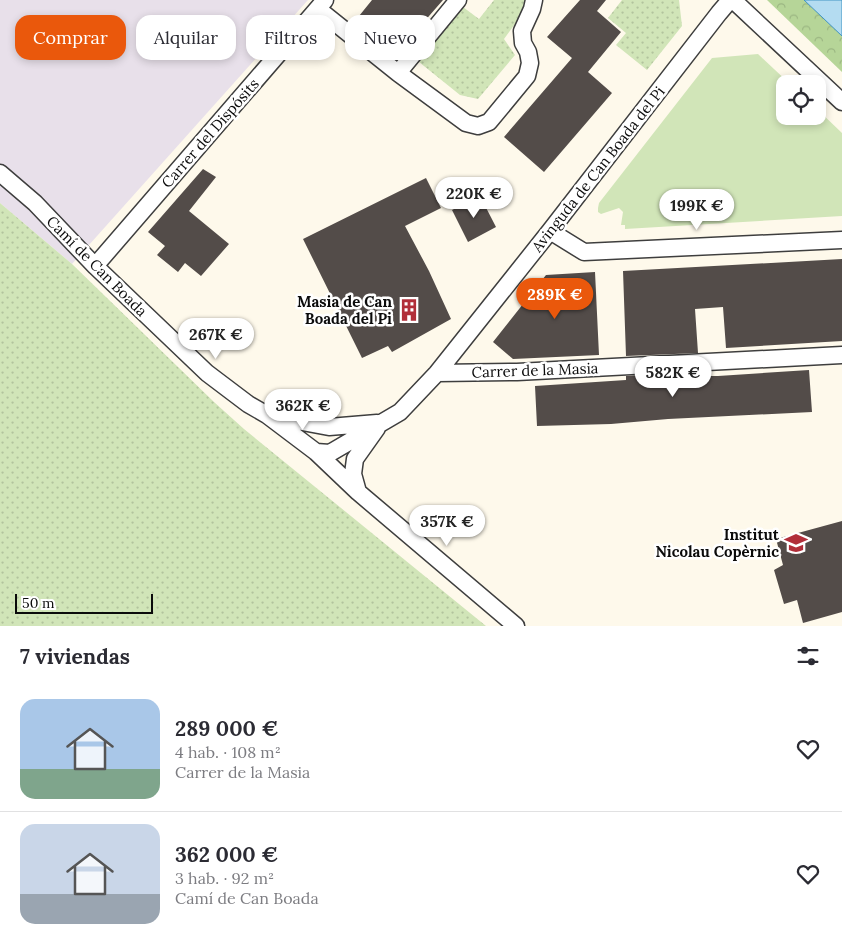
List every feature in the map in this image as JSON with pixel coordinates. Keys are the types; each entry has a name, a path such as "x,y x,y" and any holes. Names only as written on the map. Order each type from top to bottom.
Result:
{"street":[{"path":"398,72 458,0"},
{"path":"322,4 398,72 466,122 478,126 489,122 527,76 530,63 528,52 523,43 522,30 534,0"},
{"path":"732,0 842,102"},
{"name":"Avinguda de Can Boada del Pi","path":"316,452 330,453 400,412 437,373 550,231 718,13 732,0"},
{"name":"Carrer del Dispósits","path":"95,266 322,4"},
{"name":"Camí de Can Boada","path":"0,173 35,203 95,266 206,373 316,452 358,492 516,626"},
{"path":"550,231 584,252 842,240"},
{"name":"Carrer de la Masia","path":"437,373 517,372 842,355"},
{"path":"267,415 329,427 381,422"},
{"path":"358,492 353,474 355,459 381,422"},
{"path":"316,452 316,440 329,427"}],"shaded area":[{"path":"0,0 308,0 295,15 246,15 246,60 254,60 72,264 0,203"}],"green space":[{"path":"494,0 526,0 526,9 504,39 515,55 478,99 460,95 419,62 421,60 435,60 435,42 463,7 479,19"},
{"path":"622,0 679,0 682,26 647,70 616,45 626,33 608,18"},
{"path":"767,0 804,0 842,35 842,72"},
{"path":"758,54 780,75 776,75 776,125 826,125 826,118 842,133 842,216 625,229 625,225 621,225 623,212 619,208 601,214 598,212 599,203 712,58"},
{"path":"0,203 72,264 244,429 486,626 0,626"}],"water":[{"path":"804,0 842,0 842,36"}],"building":[{"path":"372,0 443,0 430,15 360,15"},
{"path":"580,0 606,0 597,11 621,32 588,72 612,93 544,172 504,137 572,58 547,37"},
{"path":"203,169 216,177 189,211 229,244 201,276 185,263 178,272 157,255 165,246 148,232"},
{"path":"426,178 441,208 405,226 429,271 451,319 392,352 388,346 362,358 303,239"},
{"path":"480,196 496,227 468,242 452,210"},
{"path":"842,259 842,341 726,348 723,307 695,309 698,353 626,356 623,271"},
{"path":"595,272 599,355 513,359 493,342 546,275"},
{"path":"809,370 812,412 668,419 611,424 537,426 535,386 626,380 626,376 699,372 699,376 718,376"},
{"path":"842,521 842,612 803,623 797,600 784,604 774,570 783,565 776,539"}],"place":[{"name":"Masia de Can Boada del Pi","path":"409,310"},
{"name":"Institut Nicolau Copèrnic","path":"796,543"}]}
